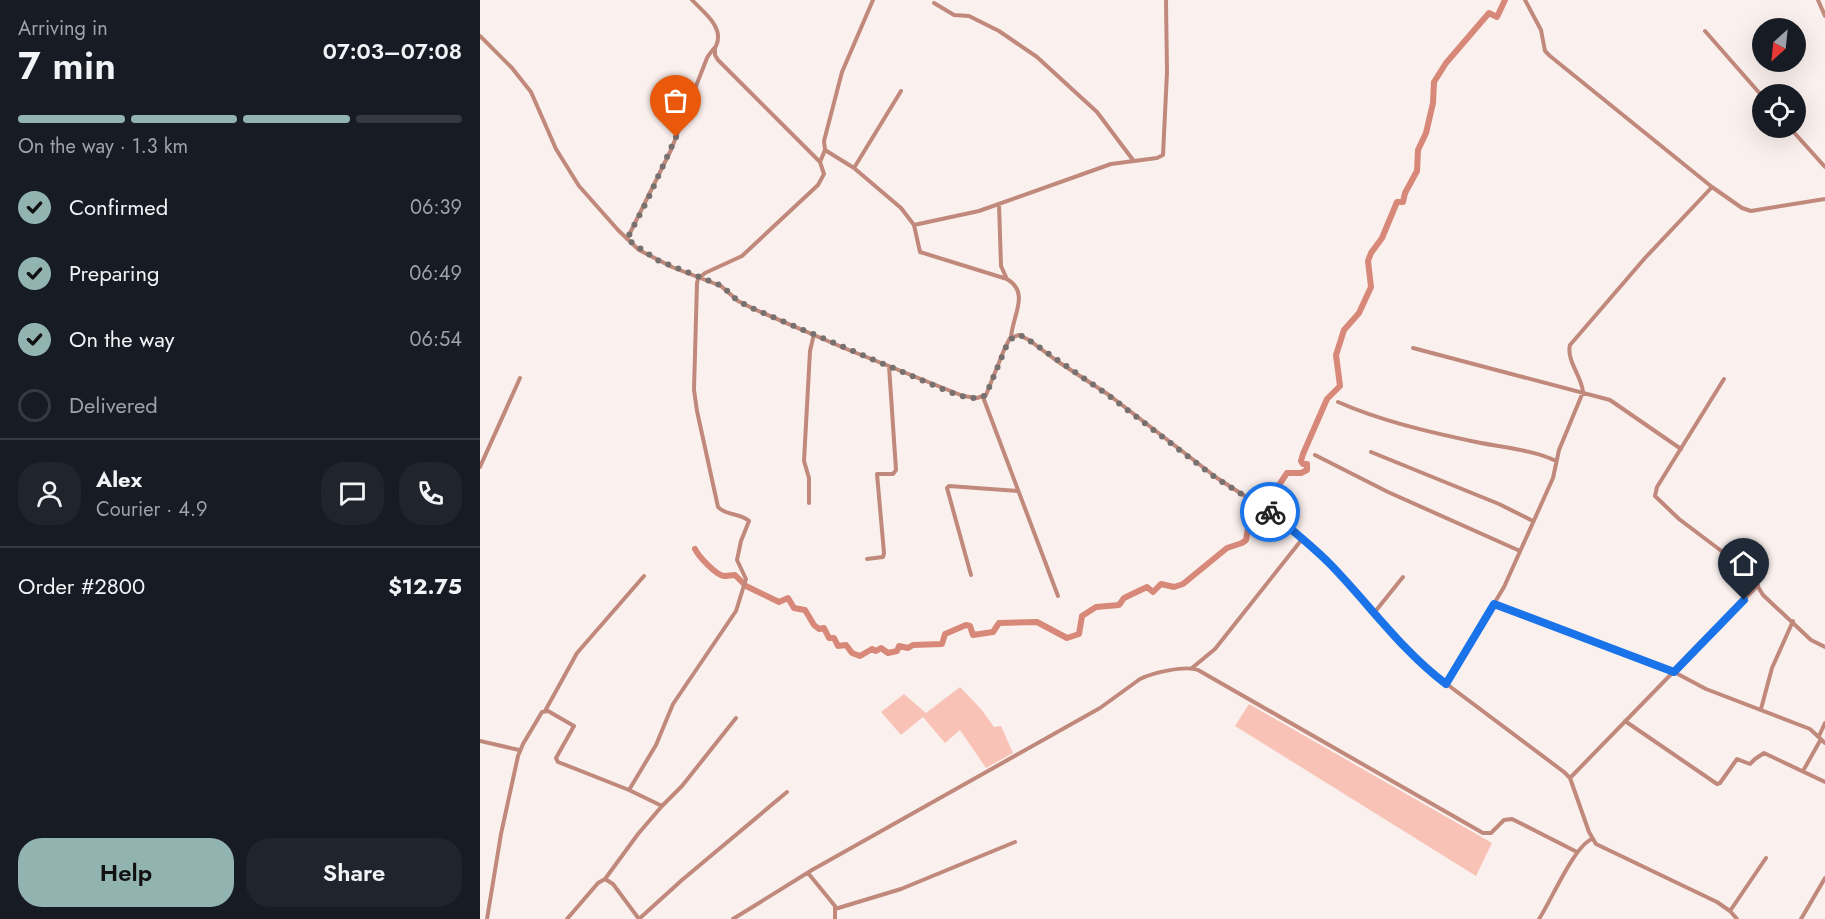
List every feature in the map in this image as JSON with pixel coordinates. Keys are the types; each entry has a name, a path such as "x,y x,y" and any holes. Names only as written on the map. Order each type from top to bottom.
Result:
{"street":[{"path":"629,790 656,745 673,704 736,611 746,576 737,557 749,521 746,517 723,512 718,507 696,406 693,378 697,283 700,277 708,271 742,256 818,185 824,174 820,162 718,60 715,55 718,36 715,26 692,0"},
{"path":"820,162 825,150 824,141 842,72 873,0"},
{"path":"914,225 964,215 1121,161 1159,158 1164,153 1166,0"},
{"path":"1524,0 1541,30 1545,51 1712,187 1742,208 1751,211 1825,199"},
{"path":"1818,0 1825,16"},
{"path":"934,3 954,15 969,16 999,31 1037,57 1097,112 1134,160"},
{"path":"1704,31 1752,85"},
{"path":"480,36 526,85 570,173 587,196 627,239 657,260 722,286 734,298 746,305 958,395 982,397 988,392 1010,338 1020,293 1017,286 1007,279 920,252 914,225 901,208 854,168 825,150"},
{"path":"627,239 671,150 707,58 715,48"},
{"path":"854,168 901,91"},
{"path":"1799,138 1825,167"},
{"path":"1446,684 1494,604 1553,478 1559,450 1583,392 1570,355 1570,345 1645,258 1712,187"},
{"path":"999,204 1001,266 1007,279"},
{"path":"809,503 809,478 804,461 810,351 814,334"},
{"path":"1010,338 1021,336 1032,342 1057,362 1108,395 1216,478 1263,508 1303,538 1331,565 1420,664 1558,766 1570,778 1592,839 1599,846 1717,902 1737,919"},
{"path":"1413,348 1610,400 1622,406 1681,449"},
{"path":"867,559 883,556 884,553 878,474 893,474 896,470 889,366"},
{"path":"480,468 520,378"},
{"path":"1724,379 1657,487 1655,496 1679,519 1744,568 1763,595 1811,640 1825,647"},
{"path":"982,397 1058,596"},
{"path":"1338,402 1416,427 1556,461"},
{"path":"1371,452 1499,504 1533,521"},
{"path":"1315,455 1388,492 1520,551"},
{"path":"971,575 947,488 949,486 1018,491"},
{"path":"734,919 808,873 1100,708 1147,675 1192,668 1215,650 1303,538"},
{"path":"487,919 501,834 519,750 545,711 577,654 644,576"},
{"path":"1374,613 1403,577"},
{"path":"1570,778 1758,585"},
{"path":"1494,604 1674,672 1706,689 1810,729 1822,739"},
{"path":"1761,709 1772,668 1793,621"},
{"path":"1192,668 1483,833 1491,833 1504,820 1512,819 1577,852"},
{"path":"545,711 574,726 558,753 556,758 558,762 629,790 662,806"},
{"path":"567,919 598,883 605,879 633,839 682,786 736,718"},
{"path":"1625,721 1718,784 1737,759 1750,764 1764,753 1825,782"},
{"path":"1803,771 1822,739 1825,723"},
{"path":"480,741 519,750"},
{"path":"605,879 613,884 639,919 787,792"},
{"path":"1539,919 1577,852 1585,842 1592,839"},
{"path":"835,909 901,889 1015,842"},
{"path":"1730,911 1766,858"},
{"path":"808,873 835,906 835,919"},
{"path":"1801,919 1825,878"}],"shaded area":[{"path":"960,687 994,727 1001,726 1013,753 986,768 960,730 945,743 923,717 901,735 881,712 904,694 926,713"},
{"path":"1249,704 1492,843 1476,876 1235,726"}],"waterway":[{"path":"695,549 708,565 721,575 735,575 746,586 779,602 788,598 794,608 805,610 814,625 819,629 824,628 829,638 834,638 838,646 846,645 852,653 860,656 872,649 876,651 881,648 888,653 897,651 899,646 908,648 913,645 942,644 945,634 966,625 970,626 973,635 993,632 999,623 1037,622 1067,638 1079,634 1082,616 1096,607 1119,605 1124,598 1147,587 1153,592 1161,584 1174,587 1183,584 1227,548 1246,540 1250,516 1261,512 1287,473 1301,473 1307,470 1307,464 1301,461 1303,454 1327,399 1340,386 1336,355 1344,330 1359,313 1371,287 1368,261 1382,238 1397,202 1403,202 1405,193 1417,171 1418,150 1426,133 1433,103 1434,82 1446,63 1489,13 1497,17 1505,0"}],"way so far":[{"path":"676,137 627,239 648,256 722,286 738,301 754,309 958,395 980,398 986,395 1010,338 1016,335 1023,336 1144,421 1216,478 1270,512"}],"route":[{"path":"1270,512 1321,555 1420,664 1446,684 1494,604 1674,672 1744,600"}]}
